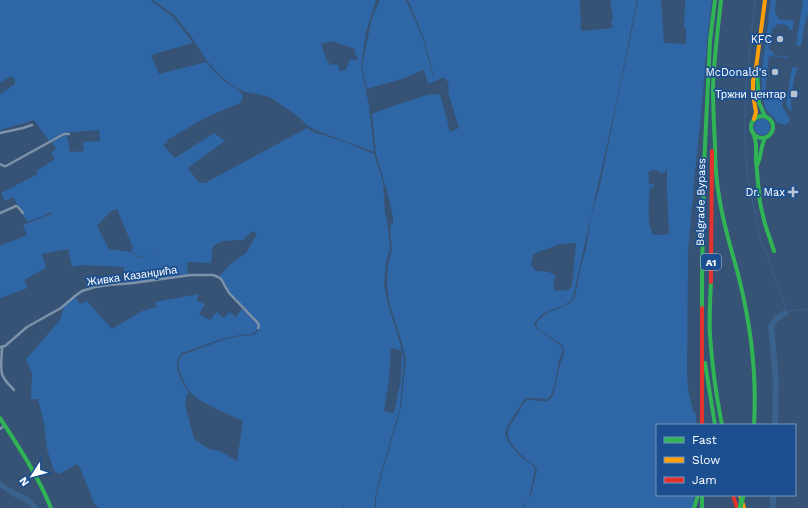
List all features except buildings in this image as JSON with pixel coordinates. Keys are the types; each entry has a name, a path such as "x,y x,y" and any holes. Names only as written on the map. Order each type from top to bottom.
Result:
{"main road":[{"name":"A1","path":"715,0 710,41 704,167 702,278 703,342 708,387 715,424"},
{"name":"A1","path":"713,98 721,0"},
{"path":"765,0 753,81 756,112 751,126 751,131 754,135 756,144 760,203 774,251"},
{"path":"756,68 761,110 773,125 771,132 766,137 762,145 760,161 757,166"},
{"path":"713,98 719,196 724,222 739,278 750,334 755,370 756,396 754,424"},
{"name":"Belgrade Bypass","path":"713,98 710,334 711,354 722,424"},
{"path":"754,119 765,116"},
{"path":"754,135 761,138 766,137"},
{"path":"702,424 703,342"},
{"path":"0,418 2,427 34,470 51,508"},
{"path":"694,508 698,496"},
{"path":"702,496 702,508"},
{"path":"733,496 737,508"},
{"path":"740,508 741,496"},
{"path":"741,496 744,508"}],"street":[{"path":"0,133 32,125"},
{"path":"0,164 6,166 64,134 69,134"},
{"path":"0,213 18,206 23,214"},
{"name":"Живка Казанџића","path":"1,347 7,344 27,327 54,312 75,296 86,290 109,285 191,275 213,275 219,278 229,293 258,322 258,328"},
{"path":"1,347 2,373 4,378 14,390"}],"shaded area":[{"path":"0,0 150,0 173,17 193,43 151,55 159,74 206,62 221,78 237,89 243,96 240,103 205,118 167,140 168,142 163,145 175,158 214,133 225,141 188,168 199,183 205,183 307,128 313,132 342,141 374,154 383,182 385,214 390,249 386,262 384,284 387,301 398,336 402,351 404,359 400,408 380,476 375,498 375,508 345,508 343,505 343,508 99,508 93,502 80,468 77,464 59,474 54,471 47,449 44,423 38,399 31,399 32,373 26,359 60,320 64,306 75,297 80,304 87,301 112,329 142,311 157,307 155,302 199,294 197,301 205,304 199,314 210,320 217,312 224,318 229,312 236,317 243,308 258,325 257,330 252,334 222,339 182,353 177,363 179,374 189,393 185,404 194,439 209,449 220,451 237,461 243,421 194,396 190,392 180,372 179,363 182,355 223,340 253,335 258,331 259,325 229,292 219,277 230,264 246,253 257,234 252,231 243,240 223,241 213,246 211,263 187,262 188,275 133,282 125,282 124,267 83,265 72,267 68,249 42,254 46,268 24,280 28,288 0,298 0,246 27,235 23,225 52,214 51,212 44,216 27,221 13,197 5,201 1,193 38,174 36,171 55,159 51,153 56,149 52,142 65,135 67,137 70,152 84,151 83,142 100,141 99,130 64,133 49,141 34,120 0,130 0,94 15,84 15,79 11,76 0,83","holes":["117,209 133,248 131,252 134,253 138,257 154,255 157,257 150,256 138,258 130,252 109,249 97,226 111,211","391,348 402,351 401,379 394,413 384,411 389,379"]},
{"path":"153,0 376,0 366,32 361,66 369,106 374,152 315,130 270,97 242,91 232,85 207,61 191,36 174,15","holes":["332,41 355,49 355,54 358,58 355,61 350,59 346,70 340,71 337,64 331,65 326,59 321,44"]},
{"path":"380,0 406,0 422,36 434,76 423,36 408,0 580,0 582,31 613,28 611,21 613,17 610,0 637,0 618,95 573,297 564,305 543,314 534,324 536,328 561,346 563,350 558,363 554,388 548,399 528,398 524,400 505,433 515,450 535,469 529,498 522,508 376,508 376,498 382,473 401,408 406,359 389,302 387,284 388,264 392,250 390,227 393,222 393,217 376,154 372,114 430,94 440,94 450,132 459,128 445,78 428,84 423,70 405,78 367,89 362,66 372,18","holes":["576,243 572,286 569,290 555,291 553,283 556,276 549,272 536,271 531,265 533,254 560,244"]},
{"path":"638,0 661,0 664,43 686,44 686,29 684,27 685,0 712,0 688,252 687,376 688,389 693,411 696,414 696,424 656,424 656,496 695,496 692,508 523,508 531,495 537,469 510,442 508,430 526,401 547,401 552,397 559,368 564,355 564,350 562,345 537,328 536,324 546,314 568,304 575,297 586,249 591,217 599,189","holes":["657,170 660,173 664,173 667,170 669,234 654,235 651,231 649,219 650,187 653,188 654,186 652,183 649,184 648,173 650,171"]},
{"path":"771,0 776,0 775,11 778,19 794,21 792,30 789,30 789,27 786,25 777,24 772,29 769,49 774,52 773,55 789,57 788,58 769,56 765,91 767,93 779,95 780,93 783,93 784,96 782,106 790,119 786,125 778,123 765,108 762,89 762,70"},
{"path":"803,0 808,0 808,14 801,46 796,45"},
{"path":"792,67 798,68 792,90 791,112 786,105"},
{"path":"762,119 768,121 770,127 768,133 762,135 756,133 754,127 756,121"}],"waterway":[{"path":"755,0 746,84 746,160 749,185 761,240 785,305 785,313 788,311 808,309"},
{"path":"775,424 776,380 771,327 775,320 785,313"},
{"path":"0,484 27,500 35,508"},
{"path":"773,496 773,508"}],"traffic: fast":[{"path":"702,308 704,167 710,41 715,0"},
{"path":"721,0 713,87 716,170 723,217 739,278 750,332 755,388 754,424"},
{"path":"757,72 759,103 765,116"},
{"path":"762,116 770,119 773,127 770,135 762,138 754,135 751,127 754,119 762,116"},
{"path":"754,135 756,144 760,203 774,251"},
{"path":"757,165 765,138"},
{"path":"711,282 711,346 714,380 722,424"},
{"path":"705,363 715,424"},
{"path":"0,418 34,473 51,508"},
{"path":"694,508 698,496"},
{"path":"702,496 702,508"},
{"path":"740,508 743,496"}],"traffic: slow":[{"path":"754,119 756,112 753,95 753,81 765,0"},
{"path":"740,496 744,508"}],"traffic: jam":[{"path":"711,282 712,151"},
{"path":"702,308 702,424"},
{"path":"733,496 737,508"}],"place":[{"name":"KFC","path":"780,39"},
{"name":"McDonald's","path":"775,72"},
{"name":"Тржни центар","path":"794,94"},
{"name":"Dr. Max","path":"793,192"}]}
